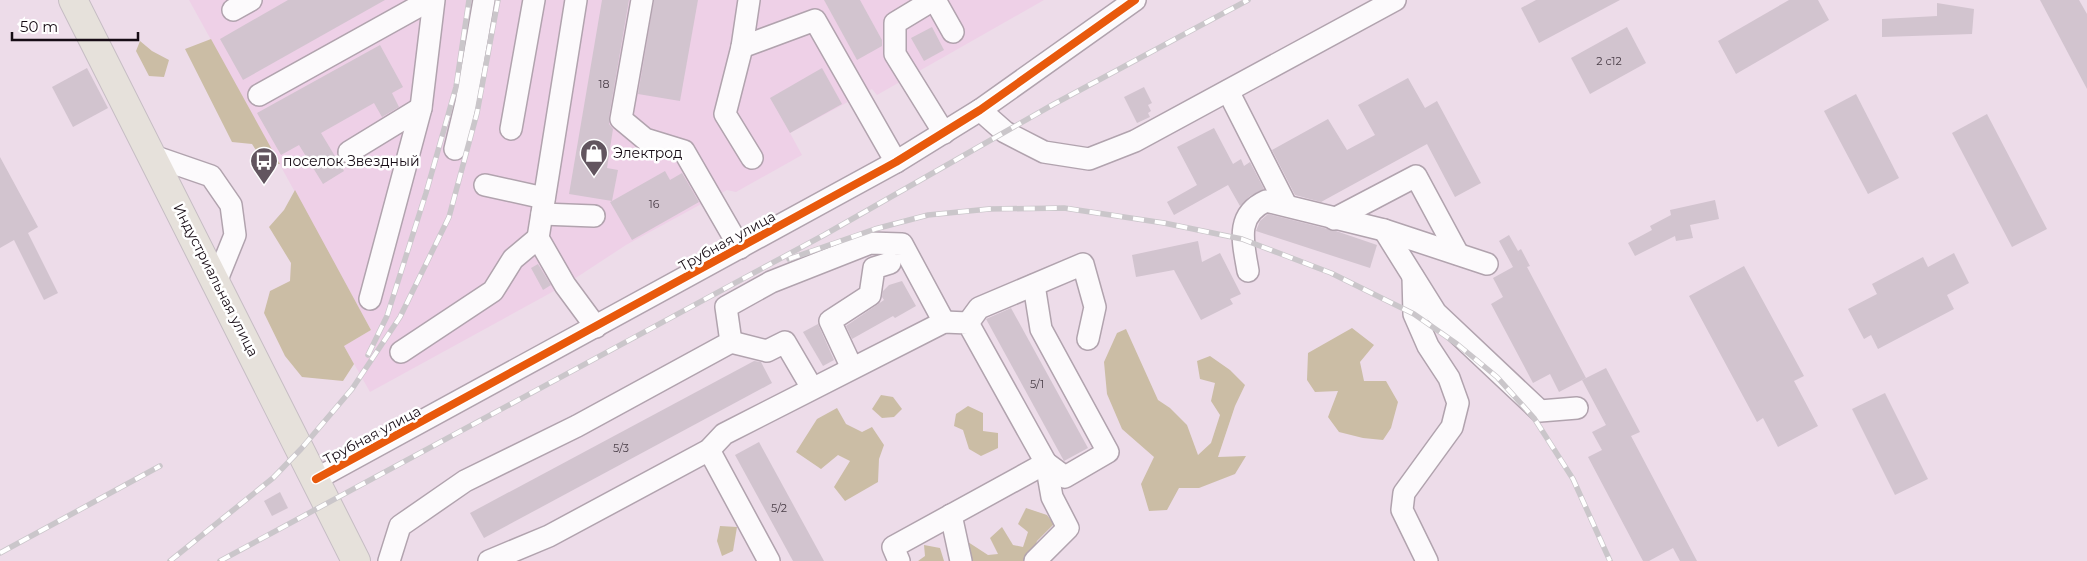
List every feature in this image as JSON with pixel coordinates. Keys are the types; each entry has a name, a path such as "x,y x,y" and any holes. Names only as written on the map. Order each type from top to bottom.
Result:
{"main road":[{"name":"Индустриальная улица","path":"74,0 356,561"}],"street":[{"path":"233,10 251,0"},
{"path":"259,95 430,0"},
{"path":"370,299 422,108 434,0"},
{"path":"455,149 466,103 484,0"},
{"path":"511,129 534,0"},
{"path":"576,0 538,238 565,285 596,327"},
{"path":"642,0 621,119 645,139 684,151 740,248"},
{"path":"749,0 742,47 725,114 752,158"},
{"path":"944,133 895,54 895,23 934,0 953,32"},
{"name":"Трубная улица","path":"316,479 896,162 980,110 1135,0"},
{"path":"980,110 1005,132 1044,152 1089,159 1135,141 1395,0"},
{"path":"742,47 815,20 896,162"},
{"path":"1228,90 1286,204"},
{"path":"348,152 422,108"},
{"path":"153,156 211,176 231,205 235,235 216,282"},
{"path":"1334,219 1416,176 1458,254"},
{"path":"485,185 543,206 594,216"},
{"path":"1248,270 1242,239 1246,218 1254,206 1266,201 1286,204 1334,219 1384,230 1487,264"},
{"path":"1384,230 1436,313 1540,411 1577,408"},
{"path":"401,352 493,291 513,260 538,238"},
{"path":"731,342 726,307 771,282 870,243 902,244 944,322"},
{"path":"852,368 830,322 870,294 874,268 890,263"},
{"path":"968,323 980,308 1083,264 1095,307 1088,340"},
{"path":"1413,277 1414,314 1428,346 1449,378 1458,403 1452,427 1404,493 1402,510 1427,561"},
{"path":"1034,285 1041,329 1108,452 1065,477 1046,463"},
{"path":"488,561 549,536 709,450 724,434 944,322 968,323"},
{"path":"968,323 1046,463 1052,497 1068,528 1035,561"},
{"path":"389,561 400,526 464,481 577,426 731,342 766,351 785,342 812,388"},
{"path":"709,450 769,561"},
{"path":"899,561 892,547 1046,463"},
{"path":"951,515 961,561"}],"shaded area":[{"path":"189,0 1044,0 877,95 872,89 790,133 802,155 736,192 727,190 626,245 565,285 370,392 344,346 371,330"},
{"path":"211,39 280,164 265,164 252,144 232,142 185,49"},
{"path":"140,41 152,51 169,60 164,77 149,76 136,51"},
{"path":"295,190 371,330 344,346 354,364 343,381 302,377 285,356 264,313 270,291 290,281 291,263 269,227 284,210"},
{"path":"1352,328 1374,345 1360,362 1364,381 1386,381 1398,402 1391,428 1383,440 1363,438 1339,432 1328,417 1338,391 1315,392 1307,380 1308,353"},
{"path":"1126,329 1158,400 1170,408 1187,425 1198,455 1211,443 1220,415 1211,401 1215,383 1200,379 1197,361 1210,356 1230,370 1245,385 1235,406 1218,457 1246,456 1235,474 1199,488 1179,488 1167,510 1149,511 1141,484 1154,457 1122,429 1107,394 1104,362 1117,333"},
{"path":"881,395 893,397 902,409 894,417 882,418 872,409"},
{"path":"968,406 983,413 983,431 998,433 998,448 981,456 969,449 963,430 954,426 956,414"},
{"path":"837,408 846,424 862,432 872,427 884,445 879,459 878,482 845,501 834,487 850,461 838,455 821,469 796,452 817,419"},
{"path":"1026,508 1047,515 1054,524 1037,541 1031,558 1025,561 972,561 968,542 988,555 998,554 990,538 1002,527 1013,545 1023,547 1028,532 1018,524"},
{"path":"720,526 737,527 733,551 722,556 717,541"},
{"path":"924,545 940,548 944,561 918,561 925,556"}],"building":[{"path":"288,0 385,0 243,80 220,39"},
{"path":"602,0 629,0 609,117 609,124 613,129 607,168 618,170 612,201 569,194"},
{"path":"654,0 698,0 680,101 638,94"},
{"path":"824,0 860,0 882,40 882,46 857,60"},
{"path":"1536,0 1620,0 1539,43 1521,8"},
{"path":"1789,0 1818,0 1829,20 1736,74 1718,41"},
{"path":"2040,0 2079,0 2087,14 2087,89"},
{"path":"1937,3 1974,9 1972,34 1882,37 1882,19 1937,16"},
{"path":"932,27 944,50 924,61 911,38"},
{"path":"1627,27 1646,63 1590,94 1571,58"},
{"path":"380,45 403,87 392,93 399,107 382,117 374,103 321,133 344,171 323,184 299,145 281,155 257,113"},
{"path":"87,68 108,108 73,127 52,87"},
{"path":"822,68 842,104 790,133 770,98"},
{"path":"1408,78 1425,108 1437,101 1481,183 1455,197 1427,144 1321,202 1295,195 1272,150 1328,119 1347,150 1375,135 1358,105"},
{"path":"1144,87 1152,103 1148,105 1151,111 1148,113 1150,117 1137,123 1124,97"},
{"path":"1856,94 1899,178 1868,194 1824,111"},
{"path":"1987,114 2047,229 2012,247 1952,133"},
{"path":"1214,128 1233,164 1241,159 1244,166 1250,162 1264,189 1250,196 1240,206 1228,185 1174,215 1167,202 1197,185 1177,147"},
{"path":"0,157 38,227 28,233 58,293 44,300 14,240 0,248"},
{"path":"665,171 670,180 682,173 699,202 632,240 610,202"},
{"path":"1715,200 1719,219 1690,225 1693,238 1676,241 1675,236 1635,256 1628,243 1652,230 1650,226 1671,215 1670,210"},
{"path":"1268,214 1336,231 1377,245 1370,268 1256,231 1260,221"},
{"path":"1509,235 1518,251 1521,249 1530,266 1527,267 1586,378 1559,392 1550,374 1533,383 1491,304 1503,297 1493,278 1513,267 1499,241"},
{"path":"1198,241 1202,262 1220,253 1241,294 1230,299 1233,304 1201,320 1174,270 1136,277 1132,255"},
{"path":"1954,253 1969,283 1947,295 1954,309 1878,349 1871,335 1864,339 1848,309 1877,294 1872,284 1923,257 1928,267"},
{"path":"538,264 551,285 543,290 531,268"},
{"path":"1744,266 1804,376 1794,381 1818,426 1778,447 1763,418 1757,422 1689,296"},
{"path":"902,281 916,306 895,318 893,316 852,339 846,326 884,300 882,297 883,291 889,285"},
{"path":"1011,308 1088,448 1064,461 986,319"},
{"path":"818,324 834,360 823,366 803,332"},
{"path":"754,361 761,362 772,383 484,538 470,513"},
{"path":"1606,368 1640,432 1631,436 1697,561 1680,561 1673,548 1649,561 1643,561 1588,457 1602,450 1592,432 1606,425 1582,380"},
{"path":"1885,393 1928,479 1895,495 1852,409"},
{"path":"759,442 824,561 793,561 735,455"},
{"path":"280,492 288,508 272,516 264,501"}],"railway":[{"path":"368,355 387,316 426,193 456,87 469,0"},
{"path":"170,561 273,478 301,449 352,389 400,317 449,217 477,113 498,0"},
{"path":"220,561 824,235 1054,104 1248,0"},
{"path":"789,259 875,229 928,215 989,209 1064,208 1164,223 1242,239 1331,273 1414,314 1457,344 1497,377 1534,418 1573,479 1610,561"},
{"path":"0,553 160,466"}],"cycle path":[{"path":"316,479 896,162 980,110 1135,0"}],"place":[{"name":"Электрод","path":"594,177"},
{"name":"поселок Звездный","path":"264,185"}]}
